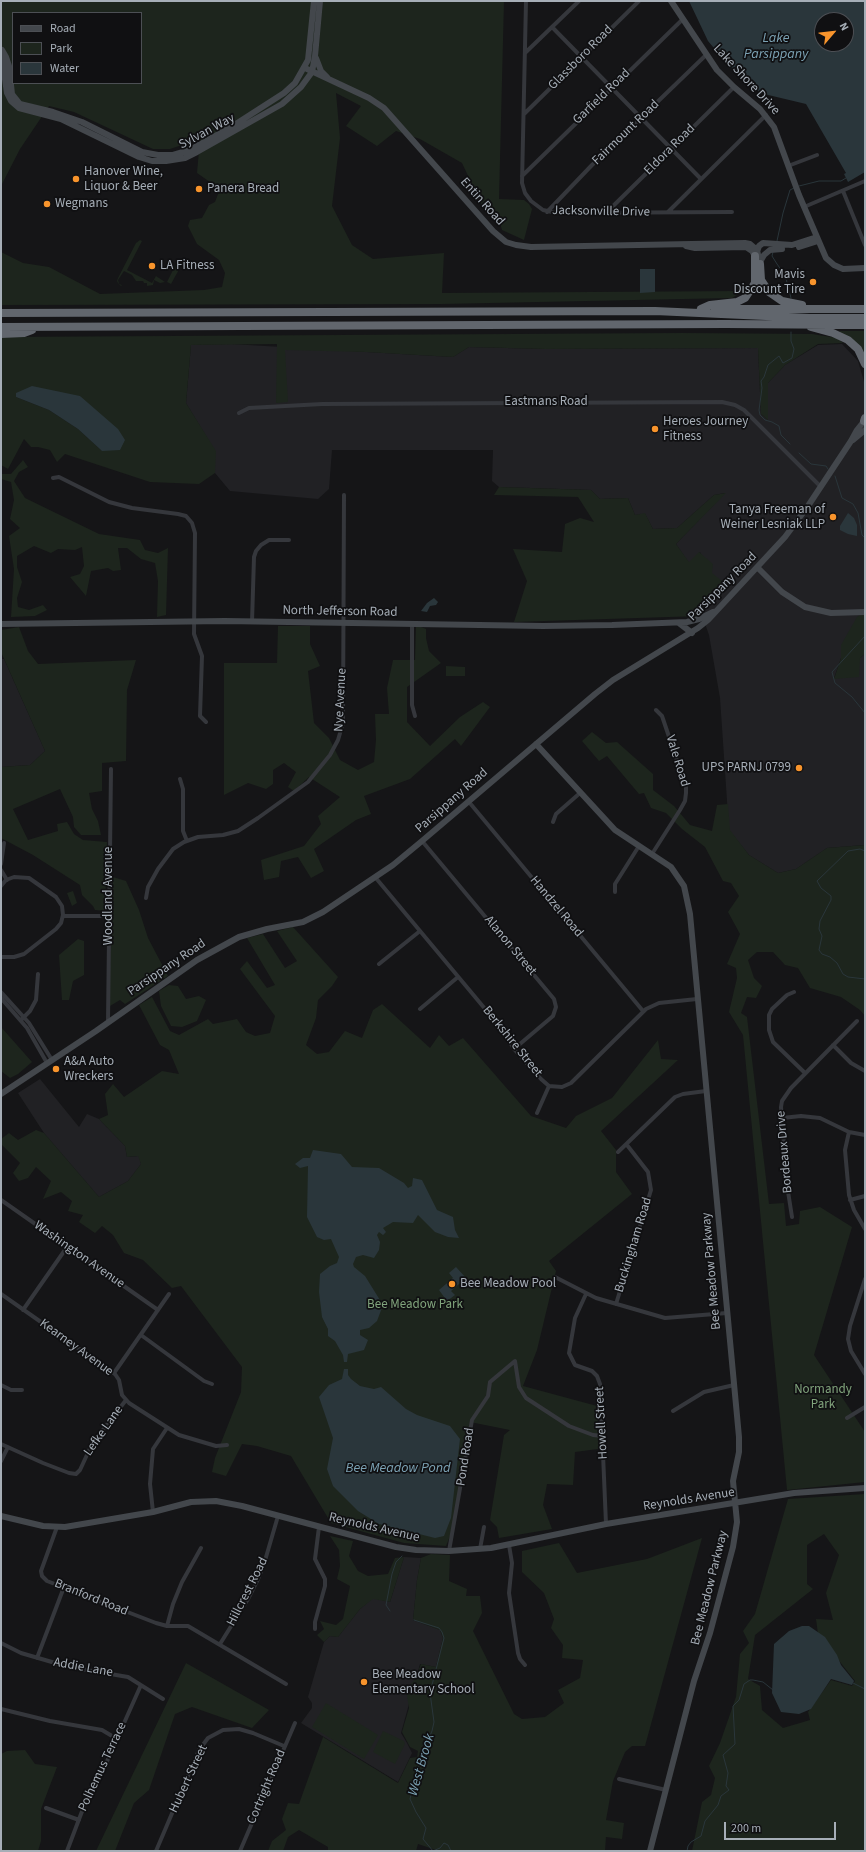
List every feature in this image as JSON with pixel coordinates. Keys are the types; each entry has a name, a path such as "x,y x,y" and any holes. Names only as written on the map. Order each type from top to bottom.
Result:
{"highway":[{"path":"701,309 710,305 737,302 745,298 755,283 756,253"},
{"path":"760,264 760,278 762,284 769,292 778,298 795,304 837,309"},
{"path":"655,311 671,308 865,309"},
{"path":"1,313 655,311 810,318 865,318"},
{"path":"795,324 824,330 848,340 858,349 865,364"},
{"path":"1,327 865,325"},
{"path":"1,334 24,333 39,327"}],"street":[{"name":"Sylvan Way","path":"225,133 284,93 295,83 305,68 308,60 311,47 314,1"},
{"name":"Sylvan Way","path":"1,50 8,62 12,99 23,105 53,112 82,122 133,148 158,155 173,155 186,152 286,101 301,87 312,72 316,52 320,1"},
{"name":"Jacksonville Drive","path":"526,1 522,176 523,188 527,197 534,205 547,212 557,214 732,212"},
{"path":"526,52 579,1"},
{"name":"Glassboro Road","path":"524,114 639,1"},
{"name":"Lake Shore Drive","path":"671,1 706,55 734,87 766,115 774,127 804,207 824,254 830,262 843,269 865,268"},
{"name":"Garfield Road","path":"522,176 682,19"},
{"path":"552,27 701,179"},
{"path":"316,52 317,64 321,71 333,82"},
{"name":"Fairmount Road","path":"547,212 587,170 706,55"},
{"name":"Entin Road","path":"305,68 369,98 384,108 489,226 506,242 531,247 684,245 694,248 746,247 756,253"},
{"name":"Eldora Road","path":"606,213 734,87"},
{"path":"668,212 766,115"},
{"path":"788,166 817,155"},
{"path":"804,207 865,181"},
{"path":"843,191 865,245"},
{"path":"760,264 756,253 763,243 792,245 817,239"},
{"path":"760,264 764,255 772,249 792,249 817,239"},
{"name":"Eastmans Road","path":"239,414 249,408 322,404 722,402 735,405 744,410 822,487"},
{"name":"Parsippany Road","path":"1,1094 197,960 228,942 248,933 305,921 323,912 375,877 422,841 469,802 576,708 613,680 694,631 758,568 785,537 822,487 857,430 865,420"},
{"name":"Parsippany Road","path":"851,441 865,430"},
{"path":"53,478 58,477 109,502 146,510 178,514 189,520 194,527 193,622 194,634 202,656 200,716 206,722"},
{"name":"Nye Avenue","path":"146,898 148,887 162,862 173,849 198,837 223,835 243,828 300,789 316,774 330,755 338,740 343,723 344,495"},
{"path":"252,622 254,557 256,551 261,545 270,540 289,540"},
{"path":"758,568 782,592 805,607 831,613 865,612"},
{"name":"North Jefferson Road","path":"1,624 252,622 543,626 679,623 703,618 720,607"},
{"path":"687,622 693,626 694,631"},
{"path":"679,623 694,631"},
{"path":"412,624 412,705 415,716"},
{"name":"Vale Road","path":"652,854 680,810 685,801 686,793 686,787 662,716 656,710"},
{"name":"Bee Meadow Parkway","path":"536,744 615,830 671,867 681,879 686,891 728,1313 739,1442 733,1481 737,1522 733,1547 705,1653 694,1681 650,1851"},
{"name":"Woodland Avenue","path":"108,1022 111,769"},
{"path":"180,779 184,789 183,831 187,841"},
{"path":"553,822 556,814 580,793"},
{"name":"Handzel Road","path":"469,802 643,1011"},
{"name":"Alanon Street","path":"422,841 554,999 556,1007 553,1016 514,1049"},
{"path":"1,864 4,843"},
{"path":"615,892 615,884 639,846"},
{"path":"1,870 7,880"},
{"path":"1,886 7,880 18,876 29,878 56,897 62,906 63,916 61,923 56,929 24,954 14,957 1,957"},
{"name":"Berkshire Street","path":"375,877 501,1028 514,1049 549,1086 562,1087 571,1083 643,1011 659,1003 697,999"},
{"path":"63,916 109,916"},
{"path":"379,964 420,931"},
{"path":"22,1019 36,1000 38,974"},
{"path":"420,1008 458,977"},
{"path":"794,992 787,995 772,1009 769,1015 768,1030 773,1042 805,1073"},
{"path":"1,993 22,1019"},
{"path":"1,998 33,1028 49,1061"},
{"name":"Bordeaux Drive","path":"792,1217 782,1118 782,1101 791,1088 805,1073 857,1021"},
{"path":"833,1045 851,1063 865,1071"},
{"path":"537,1114 549,1086"},
{"path":"618,1152 675,1098 683,1094 706,1091"},
{"path":"782,1118 801,1116 816,1117 849,1132 865,1135"},
{"path":"849,1132 845,1150 850,1200 865,1229"},
{"name":"Buckingham Road","path":"616,1304 650,1190 648,1172 627,1145"},
{"path":"850,1200 865,1196"},
{"name":"Washington Avenue","path":"1,1200 158,1310"},
{"path":"23,1310 67,1247"},
{"path":"555,1277 596,1298 665,1318 728,1313"},
{"path":"865,1279 850,1326 848,1339 851,1351 865,1374"},
{"name":"Kearney Avenue","path":"1,1294 114,1373 118,1378 122,1395 126,1400"},
{"path":"114,1373 169,1294"},
{"name":"Howell Street","path":"586,1294 575,1318 569,1354 575,1365 579,1368 592,1371 598,1378 600,1384 606,1524"},
{"path":"141,1335 204,1380 212,1384"},
{"name":"Pond Road","path":"449,1551 472,1420 488,1396 490,1382 515,1361 519,1387 526,1398 569,1426 593,1435 603,1436"},
{"path":"1,1384 11,1390 22,1390"},
{"path":"673,1411 704,1392 734,1385"},
{"path":"126,1400 167,1428 191,1439 216,1446 226,1445"},
{"name":"Lefke Lane","path":"1,1444 43,1463 76,1474 80,1470 92,1444 126,1400"},
{"path":"847,1418 865,1407"},
{"path":"153,1512 150,1484 154,1449 167,1428"},
{"path":"1,1461 8,1447"},
{"name":"Reynolds Avenue","path":"1,1516 24,1523 57,1527 79,1526 153,1512 191,1502 211,1501 231,1503 319,1527 409,1549 449,1551 480,1550 606,1524 794,1493 865,1488"},
{"name":"Hillcrest Road","path":"220,1644 248,1599 258,1579 278,1516"},
{"name":"Branford Road","path":"57,1527 41,1573 47,1580 156,1623 167,1626 188,1626 286,1684"},
{"path":"315,1629 315,1622 325,1586 325,1579 315,1559 319,1527"},
{"path":"480,1550 484,1527"},
{"path":"509,1545 512,1563 508,1594 518,1653 520,1659 525,1665"},
{"path":"167,1626 173,1604 180,1587 201,1548"},
{"path":"37,1658 64,1587"},
{"name":"Addie Lane","path":"1,1643 21,1653 78,1669 122,1675 134,1680 163,1699"},
{"name":"Polhemus Terrace","path":"68,1851 92,1785 104,1768 141,1685"},
{"path":"1,1709 50,1721 102,1730 117,1739"},
{"name":"Cortright Road","path":"240,1851 294,1723"},
{"name":"Hubert Street","path":"156,1851 199,1750 208,1738 223,1730 239,1729 253,1733 284,1746"},
{"path":"619,1779 666,1790"},
{"path":"46,1808 79,1820"}],"shaded area":[{"path":"231,344 453,357 469,347 545,349 758,348 761,414 768,420 768,383 785,365 818,345 842,344 858,361 865,385 865,612 842,645 841,658 834,678 865,654 865,845 827,848 796,869 778,873 749,855 729,830 720,698 709,635 702,615 711,573 700,552 689,563 676,544 725,493 714,495 677,528 653,529 645,514 635,515 628,498 600,499 591,490 499,487 492,481 493,450 332,450 329,489 318,499 230,491 215,473 215,451 186,403 191,345"},
{"path":"1,659 4,659 45,751 30,765 1,767"},
{"path":"40,1079 79,1127 87,1114 99,1119 125,1146 127,1157 139,1156 141,1164 128,1181 99,1197 44,1133 18,1093"},
{"name":"Bee Meadow Elementary School","path":"404,1557 421,1558 413,1620 440,1630 443,1638 436,1667 420,1664 401,1733 412,1753 398,1782 301,1723 312,1708 312,1703 308,1697 324,1642 330,1636 338,1637 360,1609 373,1598 390,1602"}],"green space":[{"path":"1,1 504,1 499,199 524,200 529,204 532,209 524,240 502,230 499,220 485,212 462,163 420,139 396,131 377,146 346,126 361,106 336,93 340,138 332,206 352,245 373,259 444,253 442,293 743,291 732,298 442,304 1,305 1,252 23,263 49,267 100,294 204,290 222,287 225,273 219,260 197,244 188,226 190,220 202,218 209,205 215,202 220,189 197,173 200,139 170,149 153,149 74,112 49,106 20,149 1,186"},
{"path":"140,240 142,241 127,270 152,283 156,276 165,282 160,283 154,280 153,285 147,286 147,283 144,283 143,281 136,281 132,275 124,271 118,280 119,284 117,281 118,278 136,243"},
{"path":"177,262 185,264 182,264 171,284 167,282"},
{"path":"840,331 865,331 865,357 839,333"},
{"path":"682,333 812,334 837,338 843,343 818,344 785,365 768,383 768,420 761,414 758,348 545,349 469,347 453,357 365,352 285,350 288,402 276,403 277,344 191,345 186,403 216,451 215,473 199,484 150,482 65,454 57,462 50,450 31,447 24,439 8,469 1,465 1,337","holes":["80,396 102,451 78,429 49,410 16,397"]},
{"path":"23,460 28,467 19,472 14,481 25,498 99,534 140,540 145,550 158,553 168,548 166,615 157,617 158,581 155,563 141,559 127,548 118,548 121,570 113,571 108,568 91,571 86,596 70,577 80,574 84,566 82,547 75,550 58,549 51,553 34,546 17,556 17,567 22,582 17,598 18,607 29,610 43,605 47,610 35,616 11,617 14,569 9,536 20,528 10,519 14,500 11,482 1,479 1,474 11,474"},
{"path":"499,487 591,490 600,499 628,498 635,515 645,513 653,529 677,528 714,495 726,493 676,544 689,562 699,552 713,564 712,573 727,585 700,616 514,622 527,581 513,549 562,552 565,524 580,518 594,522 578,497 494,495"},
{"path":"865,612 865,654 860,658 859,677 834,679 841,658 841,645 857,617"},
{"path":"416,625 426,629 426,638 429,651 441,663 407,687 407,722 430,746 460,717 483,702 490,707 461,746 455,739 410,779 364,796 371,814 356,820 314,849 324,871 311,878 298,857 281,861 279,877 264,880 261,860 304,846 321,824 318,816 340,797 309,777 294,791 288,787 296,772 284,763 273,770 273,784 266,789 248,783 224,795 224,663 277,663 278,626 310,626 310,644 320,666 308,671 314,723 329,738 340,760 358,770 374,762 376,740 375,714 389,714 387,688 393,660 415,660"},
{"path":"19,627 28,651 38,664 136,660 127,690 126,761 102,763 102,791 89,793 92,809 98,821 101,835 81,835 74,827 73,817 60,789 13,809 28,840 58,831 57,824 67,822 74,834 83,840 107,842 105,911 95,910 82,895 80,885 33,855 1,838 1,767 30,765 45,751 1,652 1,630"},
{"path":"446,666 465,667 465,676 446,676"},
{"name":"Normandy Park","path":"592,732 606,743 617,742 653,774 653,790 674,806 690,825 712,831 717,805 728,804 730,830 749,855 778,873 796,869 827,848 865,845 865,1016 860,1010 841,997 810,988 798,968 785,965 773,952 757,952 748,960 754,978 762,986 756,998 747,997 741,1013 747,1017 769,1204 784,1203 786,1226 799,1224 800,1211 820,1207 852,1227 814,1355 865,1432 865,1482 787,1490 743,1035 729,1012 737,978 736,968 727,964 740,934 728,912 739,896 731,883 723,881 705,847 682,829 666,813 651,808 644,793 639,794 607,756 599,761 582,741"},
{"path":"113,877 126,881 139,910 148,938 168,976 125,1004 120,1000 110,1006 110,966"},
{"path":"73,891 77,903 72,906 67,893"},
{"name":"Bee Meadow Park","path":"293,927 338,977 332,986 318,1000 316,1018 306,1045 317,1054 329,1052 345,1031 362,1038 373,1010 382,1004 430,1048 439,1035 449,1046 463,1038 531,1116 566,1128 576,1116 612,1098 658,1040 661,1059 678,1060 601,1131 616,1150 616,1172 632,1194 549,1261 556,1271 537,1350 523,1386 597,1406 599,1446 598,1449 575,1452 573,1485 547,1484 543,1505 552,1529 499,1538 497,1527 490,1520 504,1435 510,1430 470,1422 451,1534 446,1546 404,1543 331,1523 291,1456 257,1446 242,1444 226,1476 212,1472 215,1458 241,1392 242,1367 181,1286 172,1288 143,1260 124,1253 113,1235 102,1226 95,1233 79,1222 83,1215 68,1211 72,1201 61,1192 43,1199 51,1181 36,1167 28,1178 19,1181 13,1173 20,1163 1,1144 1,1139 9,1133 18,1140 36,1130 44,1133 99,1197 128,1181 141,1164 138,1156 127,1157 125,1146 99,1119 108,1115 105,1094 113,1084 124,1097 162,1071 179,1074 169,1050 160,1045 139,1005 152,997 170,1031 179,1035 208,1019 213,1024 237,1019 246,1032 255,1036 270,1033 275,1016 240,969 247,961 267,988 275,985 247,938 263,934 285,968 297,961 277,931"},
{"path":"78,939 84,941 84,975 73,981 69,1000 62,1000 59,955"},
{"path":"169,985 178,986 186,999 199,996 206,1000 197,1021 182,1027 171,1026 161,1006 159,991"},
{"path":"1,1027 32,1062 18,1074 10,1078 1,1071"},
{"path":"865,1494 865,1851 692,1851 702,1802 711,1795 715,1778 709,1766 720,1743 736,1697 740,1654 749,1643 743,1631 755,1614 788,1499","holes":["824,1534 839,1555 826,1593 833,1620 816,1619 818,1634 855,1681 852,1686 831,1680 808,1712 810,1720 783,1728 762,1710 760,1686 748,1679 755,1635 813,1589 807,1584 807,1545"]},
{"path":"330,1536 353,1541 349,1556 358,1571 368,1576 388,1574 395,1558 404,1557 390,1602 373,1599 360,1609 338,1637 330,1636 324,1642 317,1635 324,1629 320,1621 336,1625 343,1619 350,1586 337,1579 340,1566 339,1550"},
{"path":"702,1538 645,1746 632,1746 625,1752 613,1781 606,1820 624,1823 622,1839 606,1837 605,1851 439,1851 418,1844 416,1851 328,1851 328,1847 299,1830 288,1837 283,1851 268,1851 272,1841 286,1830 282,1819 288,1803 299,1804 323,1737 398,1783 410,1758 417,1757 418,1751 410,1747 402,1732 409,1708 406,1690 415,1679 421,1664 436,1667 443,1638 440,1630 413,1620 421,1558 431,1554 450,1555 449,1581 467,1589 466,1596 480,1596 482,1613 473,1631 514,1714 522,1719 545,1717 564,1703 558,1690 580,1678 583,1660 562,1658 563,1645 551,1628 554,1619 544,1593 522,1572 522,1551 559,1543 577,1573 647,1559"},
{"path":"186,1663 269,1710 252,1728 192,1707 175,1714 149,1790 134,1803 115,1851 96,1851"},
{"path":"326,1703 378,1735 364,1759 312,1727"},
{"path":"383,1731 404,1741 405,1744 395,1764 373,1752"},
{"path":"25,1750 35,1764 57,1767 41,1809 41,1841 38,1851 1,1851 1,1754 7,1751"}],"water":[{"name":"Lake Parsippany","path":"689,1 865,1 865,172 848,182 844,174 846,173 806,104 760,93 729,66 708,41"},
{"path":"640,269 655,269 655,292 640,293"},
{"path":"32,386 80,396 118,429 125,440 120,450 102,451 78,429 49,410 16,397 16,393"},
{"path":"848,513 854,518 857,525 857,536 840,530 840,526"},
{"path":"434,598 438,602 436,605 430,606 427,612 421,611 427,603"},
{"path":"313,1150 341,1154 352,1167 379,1168 404,1183 408,1188 412,1186 413,1178 422,1180 437,1210 453,1217 455,1230 459,1238 448,1237 435,1232 418,1215 413,1223 393,1222 383,1228 386,1232 383,1235 379,1232 377,1235 380,1242 379,1250 374,1258 363,1255 356,1257 353,1264 354,1267 365,1276 383,1305 377,1321 369,1328 360,1330 360,1335 368,1340 364,1350 348,1354 347,1362 344,1362 343,1355 335,1341 328,1336 328,1329 322,1317 319,1292 320,1274 330,1266 337,1263 339,1257 331,1239 324,1240 317,1237 307,1217 308,1166 300,1168 295,1164 303,1158 310,1158"},
{"name":"Bee Meadow Pool","path":"456,1267 466,1278 451,1291 455,1295 447,1301 439,1290 453,1278 449,1273"},
{"name":"Bee Meadow Pond","path":"344,1369 348,1369 348,1375 360,1386 374,1389 381,1387 406,1409 417,1415 450,1426 460,1439 451,1518 444,1536 435,1538 379,1524 358,1511 333,1486 327,1469 333,1438 319,1397 329,1385 342,1379"},
{"path":"802,1626 809,1626 825,1637 837,1655 841,1665 854,1681 852,1685 831,1679 811,1709 799,1714 781,1712 772,1693 774,1644 789,1631"}],"waterway":[{"path":"799,186 819,181 841,181 846,178"},
{"path":"777,241 790,190 794,188"},
{"path":"773,252 772,256 785,275 791,298"},
{"path":"790,444 781,435 779,426 765,420 760,415 759,410 762,388 761,381 768,365 779,356 783,363 792,358 794,349 791,341 791,332"},
{"path":"799,453 811,464 826,466 828,469"},
{"path":"835,476 842,498 853,504 858,513 862,535 865,538"},
{"path":"865,636 832,672 835,683 852,697 865,713"},
{"path":"865,851 860,849 848,851 817,881 821,888 831,896 831,900 820,921 819,929 822,936 819,950 822,954 830,957 837,963 843,974 848,977 865,979"},
{"name":"West Brook","path":"390,1611 386,1605 392,1574 396,1562 402,1556"},
{"name":"West Brook","path":"414,1620 439,1628 444,1638 430,1693 434,1722 432,1731 423,1752 424,1754 421,1757 410,1799 426,1828 423,1839 433,1851 440,1848 444,1843 448,1845 451,1851"},
{"name":"West Brook","path":"687,1851 691,1842 701,1836 705,1821 718,1805 721,1796 729,1790 726,1786 728,1773 723,1755 735,1744 733,1706 739,1700 744,1684 750,1680 763,1682 773,1690"},
{"name":"West Brook","path":"853,1683 865,1689"}],"place":[{"name":"Hanover Wine, Liquor & Beer","path":"76,179"},
{"name":"Panera Bread","path":"199,189"},
{"name":"Wegmans","path":"47,204"},
{"name":"LA Fitness","path":"152,266"},
{"name":"Mavis Discount Tire","path":"813,282"},
{"name":"Heroes Journey Fitness","path":"655,429"},
{"name":"Tanya Freeman of Weiner Lesniak LLP","path":"833,517"},
{"name":"UPS PARNJ 0799","path":"799,768"},
{"name":"A&A Auto Wreckers","path":"56,1069"},
{"name":"Bee Meadow Pool","path":"452,1284"},
{"name":"Bee Meadow Elementary School","path":"364,1682"}]}
